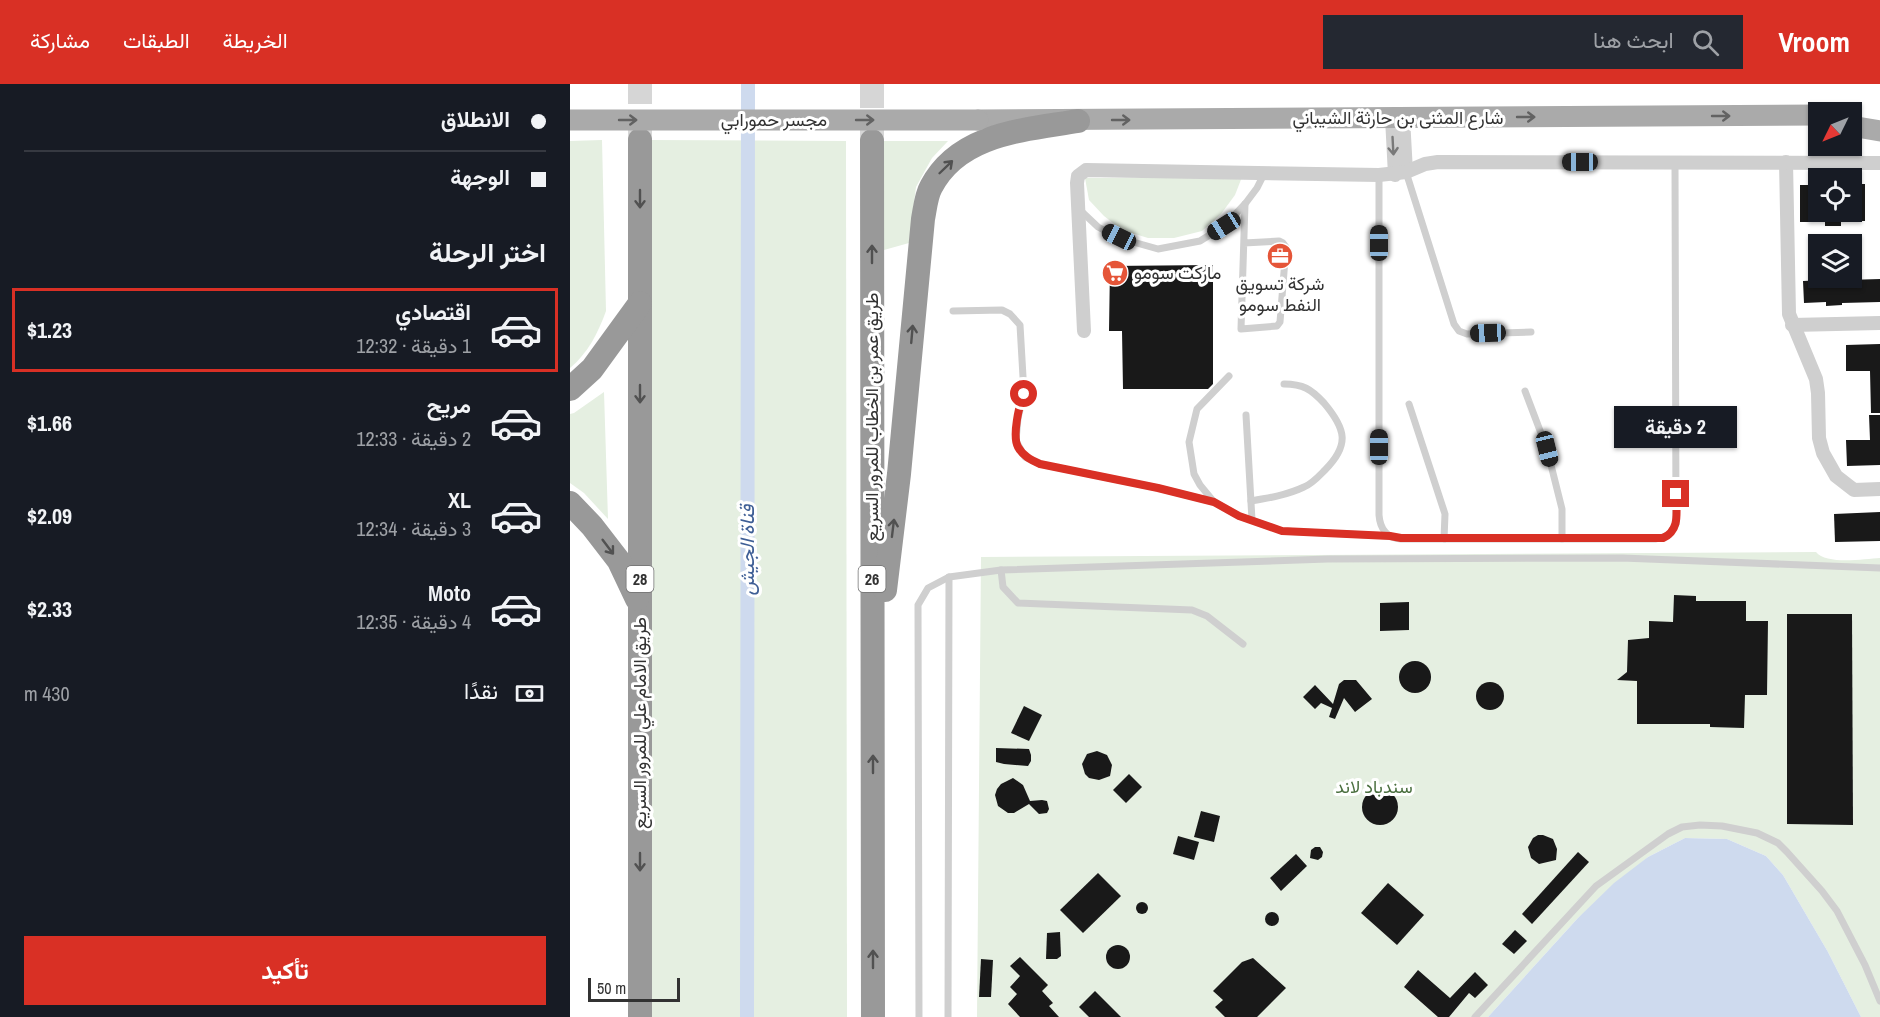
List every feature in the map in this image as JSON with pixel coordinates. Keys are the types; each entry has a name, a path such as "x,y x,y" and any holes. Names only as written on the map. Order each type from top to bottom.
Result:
{"highway":[{"path":"873,690 899,474 923,219 929,189 940,172 964,150 999,134 1078,120"},
{"name":"طريق الامام علي للمرور السريع","path":"640,140 640,1017"},
{"name":"طريق عمر بن الخطاب للمرور السريع","path":"872,141 873,1017"},
{"path":"570,389 592,369 640,303"},
{"path":"570,503 592,526 619,561 640,606"}],"main road":[{"path":"1784,115 1808,119"},
{"name":"شارع المثنى بن حارثة الشيباني","path":"978,120 1808,115"},
{"path":"1862,115 1880,115"},
{"name":"مجسر حمورابي","path":"570,120 978,120"},
{"path":"1862,128 1880,131"}],"street":[{"path":"1398,118 1400,174"},
{"path":"1084,331 1077,179 1080,173 1086,170 1379,175 1400,174 1425,164 1438,162 1880,163"},
{"path":"1786,162 1789,314 1816,379 1819,438 1823,453 1836,476 1854,490 1880,489"},
{"path":"1792,325 1880,323"}],"lane":[{"path":"953,311 1002,310 1010,314 1020,325 1024,394 1018,418 1016,441 1025,457 1040,464 1214,502 1239,516 1282,531 1444,539 1663,538 1669,535 1676,524 1675,162"},
{"path":"1078,208 1098,227 1119,237 1158,249 1200,241 1224,226 1245,204 1257,188 1264,173"},
{"path":"1400,174 1454,324 1459,331 1467,334 1531,332"},
{"path":"1379,175 1379,521 1390,536"},
{"path":"1244,243 1279,241 1286,247 1280,322 1277,326 1241,329 1245,204"},
{"path":"1214,502 1194,474 1189,442 1197,409 1229,376"},
{"path":"1251,501 1281,496 1307,486 1336,460 1342,450 1343,437 1332,412 1309,389 1298,384 1284,384"},
{"path":"1525,391 1547,449 1562,509 1562,539"},
{"path":"1409,404 1444,514 1444,539"},
{"path":"1246,415 1252,520"},
{"path":"919,1017 918,605 928,588 949,577 1000,570 1364,559 1622,558 1880,568"},
{"path":"1000,570 1003,587 1018,603 1192,610 1207,616 1243,644"},
{"path":"948,1017 949,577"},
{"path":"1475,1017 1596,886 1668,834 1682,827 1700,825 1722,826 1757,833 1778,843 1837,911 1865,965 1880,1001"}],"green space":[{"path":"602,140 606,311 592,342 570,368 570,141"},
{"path":"647,140 846,141 847,1017 648,1017"},
{"path":"877,141 948,141 932,158 916,187 909,243 884,250"},
{"path":"1242,177 1235,195 1221,214 1202,231 1174,238 1148,238 1122,230 1089,200 1085,178"},
{"path":"604,392 608,519 584,493 570,483 570,414"},
{"name":"سندباد لاند","path":"1816,552 1828,559 1836,560 1880,558 1880,1017 1861,1017 1828,952 1783,875 1766,856 1727,839 1685,838 1648,857 1577,919 1488,1017 977,1017 981,557"}],"water":[{"path":"1685,838 1727,839 1766,856 1783,875 1828,952 1861,1017 1488,1017 1577,919 1614,883 1648,857"}],"building":[{"path":"1862,184 1865,184 1865,221 1862,221"},
{"path":"1800,185 1808,185 1808,222 1800,222"},
{"path":"1825,222 1841,222 1841,226 1825,226"},
{"path":"1213,265 1213,384 1208,389 1123,389 1122,331 1109,331 1110,266"},
{"path":"1880,279 1880,302 1842,303 1842,305 1826,306 1826,302 1804,303 1803,281 1808,281 1808,288 1862,288 1862,280"},
{"path":"1880,344 1880,413 1871,413 1870,371 1846,371 1846,345"},
{"path":"1869,415 1880,415 1880,465 1847,466 1846,440 1870,440"},
{"path":"1880,512 1880,541 1835,542 1834,514"},
{"path":"1674,595 1696,596 1696,601 1746,601 1746,621 1768,621 1767,695 1745,695 1744,728 1710,727 1710,724 1637,724 1637,681 1617,680 1627,672 1628,640 1649,638 1649,621 1673,622"},
{"path":"1409,602 1409,630 1380,631 1380,603"},
{"path":"1787,614 1852,614 1853,825 1787,824"},
{"path":"1415,661 1426,666 1431,677 1426,688 1415,693 1404,688 1399,677 1404,666"},
{"path":"1344,680 1356,680 1372,699 1355,712 1344,698 1335,719 1329,717 1332,708 1321,703 1315,709 1303,697 1315,685 1333,704 1339,684"},
{"path":"1490,682 1500,686 1504,696 1500,706 1490,710 1480,706 1476,696 1480,686"},
{"path":"1024,706 1042,715 1029,741 1011,733"},
{"path":"996,748 1029,749 1031,761 1028,766 996,762"},
{"path":"1097,751 1107,755 1112,765 1110,776 1099,780 1089,778 1082,764 1087,754"},
{"path":"1129,774 1142,787 1126,803 1113,790"},
{"path":"1013,778 1023,785 1030,801 1047,801 1049,809 1047,813 1039,814 1029,804 1014,813 1008,813 998,806 995,795 997,789 1001,784"},
{"path":"1380,789 1392,795 1398,807 1392,819 1380,825 1368,819 1362,807 1368,795"},
{"path":"1201,811 1220,816 1214,842 1194,837"},
{"path":"1538,835 1553,839 1557,849 1556,860 1539,864 1531,858 1528,847 1533,838"},
{"path":"1178,836 1199,842 1194,860 1173,854"},
{"path":"1320,847 1323,852 1322,857 1318,860 1310,858 1311,850"},
{"path":"1578,852 1589,862 1532,924 1522,914"},
{"path":"1296,854 1307,866 1281,891 1270,878"},
{"path":"1098,873 1121,896 1083,933 1060,910"},
{"path":"1388,883 1424,915 1397,945 1361,913"},
{"path":"1144,902 1147,903 1147,913 1140,914 1137,913 1136,906 1137,903"},
{"path":"1272,912 1277,914 1279,919 1277,924 1272,926 1267,924 1265,919 1267,914"},
{"path":"1515,930 1527,941 1514,954 1502,944"},
{"path":"1060,932 1061,956 1057,959 1046,959 1047,933"},
{"path":"1118,945 1123,946 1129,952 1129,962 1123,968 1118,969 1113,968 1107,962 1106,957 1107,952 1113,946"},
{"path":"1020,957 1048,985 1042,991 1053,1003 1049,1006 1059,1017 1020,1017 1008,1004 1017,994 1010,987 1020,976 1010,966"},
{"path":"1253,958 1286,988 1257,1017 1225,1017 1215,1007 1223,1000 1213,991 1242,962"},
{"path":"981,959 993,960 991,997 979,997"},
{"path":"1418,970 1450,998 1475,972 1488,985 1475,998 1469,993 1449,1017 1438,1017 1404,987"},
{"path":"1095,991 1121,1017 1089,1017 1079,1007"}],"waterway":[{"name":"قناة الجيش","path":"747,1017 748,84"}],"tunnel":[{"path":"640,84 640,140"},
{"path":"872,84 872,141"}],"place":[{"name":"شركة تسويق النفط سومو","path":"1280,256"},
{"name":"ماركت سومو","path":"1115,273"}],"route":[{"path":"1024,394 1021,400 1016,441 1025,457 1040,464 1214,502 1239,516 1282,531 1395,538 1663,538 1674,530 1676,524 1676,494"}]}
